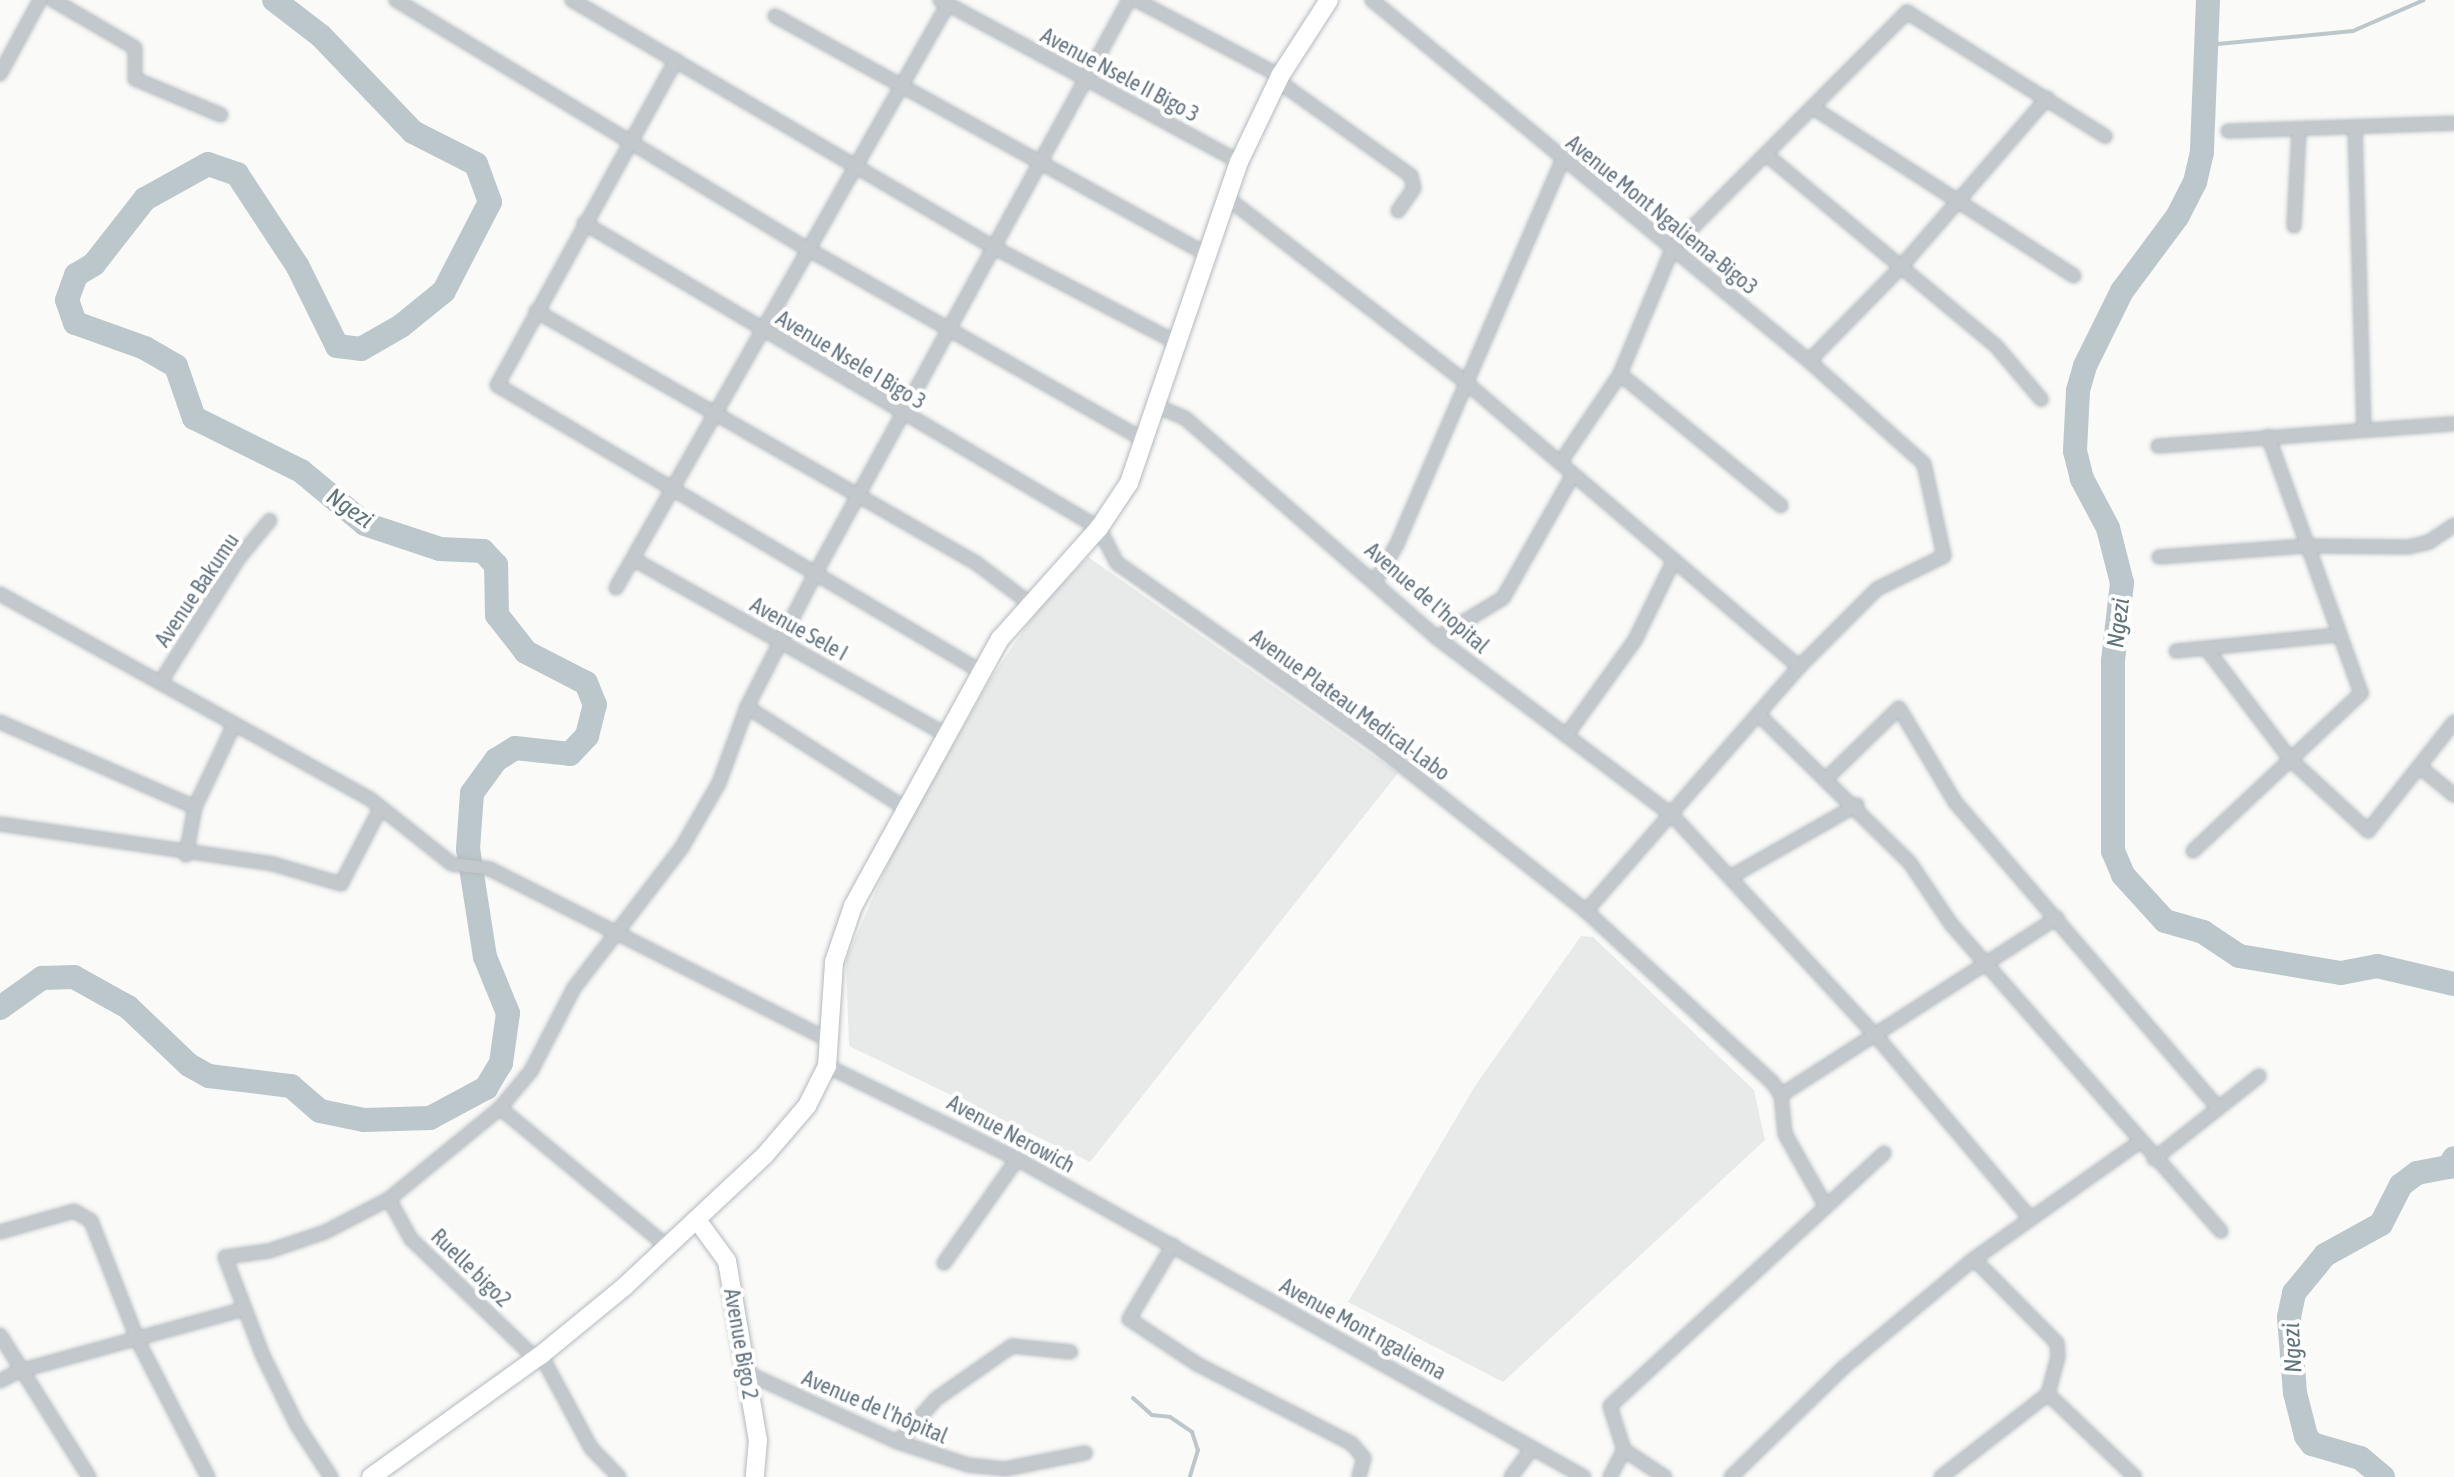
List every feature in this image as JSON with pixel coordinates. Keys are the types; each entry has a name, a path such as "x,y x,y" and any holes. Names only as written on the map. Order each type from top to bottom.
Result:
{"street":[{"path":"0,74 40,0"},
{"path":"53,0 135,48 135,79 221,115"},
{"path":"396,0 806,248 1147,442"},
{"path":"572,0 991,246 1179,344"},
{"path":"331,1477 297,1425 241,1310 225,1257 269,1251 325,1232 389,1199 500,1108 531,1071 574,988 620,932 682,847 719,783 747,707 814,576 991,246 1129,0"},
{"path":"1136,0 1279,78 1411,176 1414,188 1398,211"},
{"path":"371,1477 538,1356 668,1247 807,1106 827,1066 834,962 853,906 980,671 1028,602 1099,528 1129,483 1159,407 1239,162 1279,78 1329,0"},
{"name":"Avenue Mont Ngaliema-Bigo3","path":"1372,0 1809,361 1924,464 1944,556 1877,589 1799,667"},
{"path":"616,588 944,2"},
{"name":"Avenue Nsele II Bigo 3","path":"944,2 1239,162"},
{"path":"1560,463 1620,374 1673,247 1815,109 1907,12 2105,136"},
{"path":"775,16 1207,254"},
{"path":"676,60 497,385 672,492 980,671"},
{"path":"1809,361 1900,268 2047,98"},
{"path":"1815,109 2074,276"},
{"path":"2228,131 2454,123"},
{"path":"2355,127 2364,427"},
{"path":"2294,226 2299,129"},
{"path":"1768,156 1996,346 2041,399"},
{"path":"1376,580 1397,544 1463,380 1562,160"},
{"path":"1226,197 1463,380 1799,667 1673,816 1657,827 1586,911"},
{"name":"Avenue Nsele I Bigo 3","path":"584,223 1099,528"},
{"path":"536,311 976,563 1028,602"},
{"path":"1620,374 1781,506"},
{"name":"Avenue de l'hopital","path":"1159,407 1185,418 1376,580 1437,638 1673,816 1732,876 1877,1037 2029,1217"},
{"path":"2158,446 2364,427 2454,424"},
{"path":"2193,851 2361,693 2337,635 2268,436"},
{"path":"1437,638 1503,598 1573,475"},
{"name":"Avenue Bakumu","path":"160,683 238,559 270,520"},
{"path":"2159,557 2306,546 2408,547 2429,542 2454,525"},
{"name":"Avenue Plateau Medical-Labo","path":"1099,528 1117,563 1372,742 1586,911 1781,1095"},
{"name":"Avenue Sele I","path":"633,559 945,734"},
{"path":"1566,736 1635,640 1674,560"},
{"path":"0,594 370,799 461,868 480,868 620,932 827,1039"},
{"path":"2176,651 2337,635"},
{"path":"2206,648 2291,760 2368,831 2421,768 2454,722"},
{"path":"747,707 905,808"},
{"path":"1827,778 1899,708 1955,802 2216,1105"},
{"path":"1759,715 1857,805 1910,863 1951,924 2104,1094 2139,1142 2221,1231"},
{"path":"0,722 195,807"},
{"path":"186,855 195,807 234,725"},
{"path":"2421,768 2454,795"},
{"path":"1732,876 1857,805"},
{"path":"0,824 186,855 273,864 341,884 380,809"},
{"path":"1825,1205 1785,1134 1779,1114 1781,1095 1877,1037 2057,918"},
{"name":"Avenue Nerowich","path":"827,1066 1017,1159 1173,1245"},
{"path":"2154,1159 2216,1105 2259,1076"},
{"path":"500,1108 668,1247"},
{"path":"1731,1477 1843,1368 1974,1259 2029,1217 2110,1167 2139,1142"},
{"path":"1665,1477 1624,1450 1610,1406 1884,1153"},
{"path":"944,1263 1017,1159"},
{"name":"Ruelle bigo2","path":"389,1199 411,1239 538,1356 591,1448 619,1477"},
{"path":"0,1232 74,1211 91,1221 138,1341 208,1477"},
{"name":"Avenue Bigo 2","path":"697,1220 727,1261 758,1440 755,1477"},
{"path":"1173,1245 1129,1319 1197,1364 1351,1443 1364,1458 1359,1477"},
{"name":"Avenue Mont ngaliema","path":"1173,1245 1584,1477"},
{"path":"1941,1477 2048,1394 2057,1343 1974,1259"},
{"path":"0,1381 19,1371 138,1341 241,1310"},
{"path":"0,1335 19,1371 89,1477"},
{"path":"898,1442 936,1399 1012,1346 1071,1352"},
{"name":"Avenue de l'hôpital","path":"747,1373 969,1471 1005,1469 1085,1453"},
{"path":"2048,1394 2135,1477"},
{"path":"1511,1477 1532,1448"},
{"path":"1610,1477 1624,1450"}],"shaded area":[{"path":"1088,557 1398,773 1090,1162 849,1046 846,959 898,841 990,680 1038,609"},
{"path":"1581,936 1593,937 1754,1090 1765,1140 1503,1382 1348,1302 1475,1086"}],"waterway":[{"name":"Ngezi","path":"0,1008 42,978 74,977 128,1007 189,1065 209,1076 291,1086 320,1111 364,1120 430,1118 486,1088 501,1063 508,1013 485,957 468,849 472,793 496,760 515,748 570,754 587,736 595,705 586,683 526,652 497,615 496,565 483,551 440,549 365,524 301,471 194,418 176,366 145,348 75,323 67,300 76,275 94,264 145,199 208,164 237,174 298,267 337,346 361,349 401,326 444,291 490,202 476,164 413,132 321,36 274,0"},
{"name":"Ngezi","path":"2208,0 2202,152 2195,182 2177,217 2122,291 2085,366 2078,391 2075,451 2082,479 2108,528 2122,583 2113,661 2113,851 2123,875 2165,921 2203,932 2239,956 2341,973 2377,966 2454,984"},
{"path":"2207,45 2353,31 2424,0"},
{"name":"Ngezi","path":"2383,1477 2360,1458 2312,1444 2306,1436 2295,1393 2289,1317 2294,1293 2325,1255 2381,1224 2401,1185 2417,1173 2449,1167 2454,1158"},
{"path":"1133,1398 1152,1415 1170,1417 1192,1432 1198,1450 1190,1477"}]}
